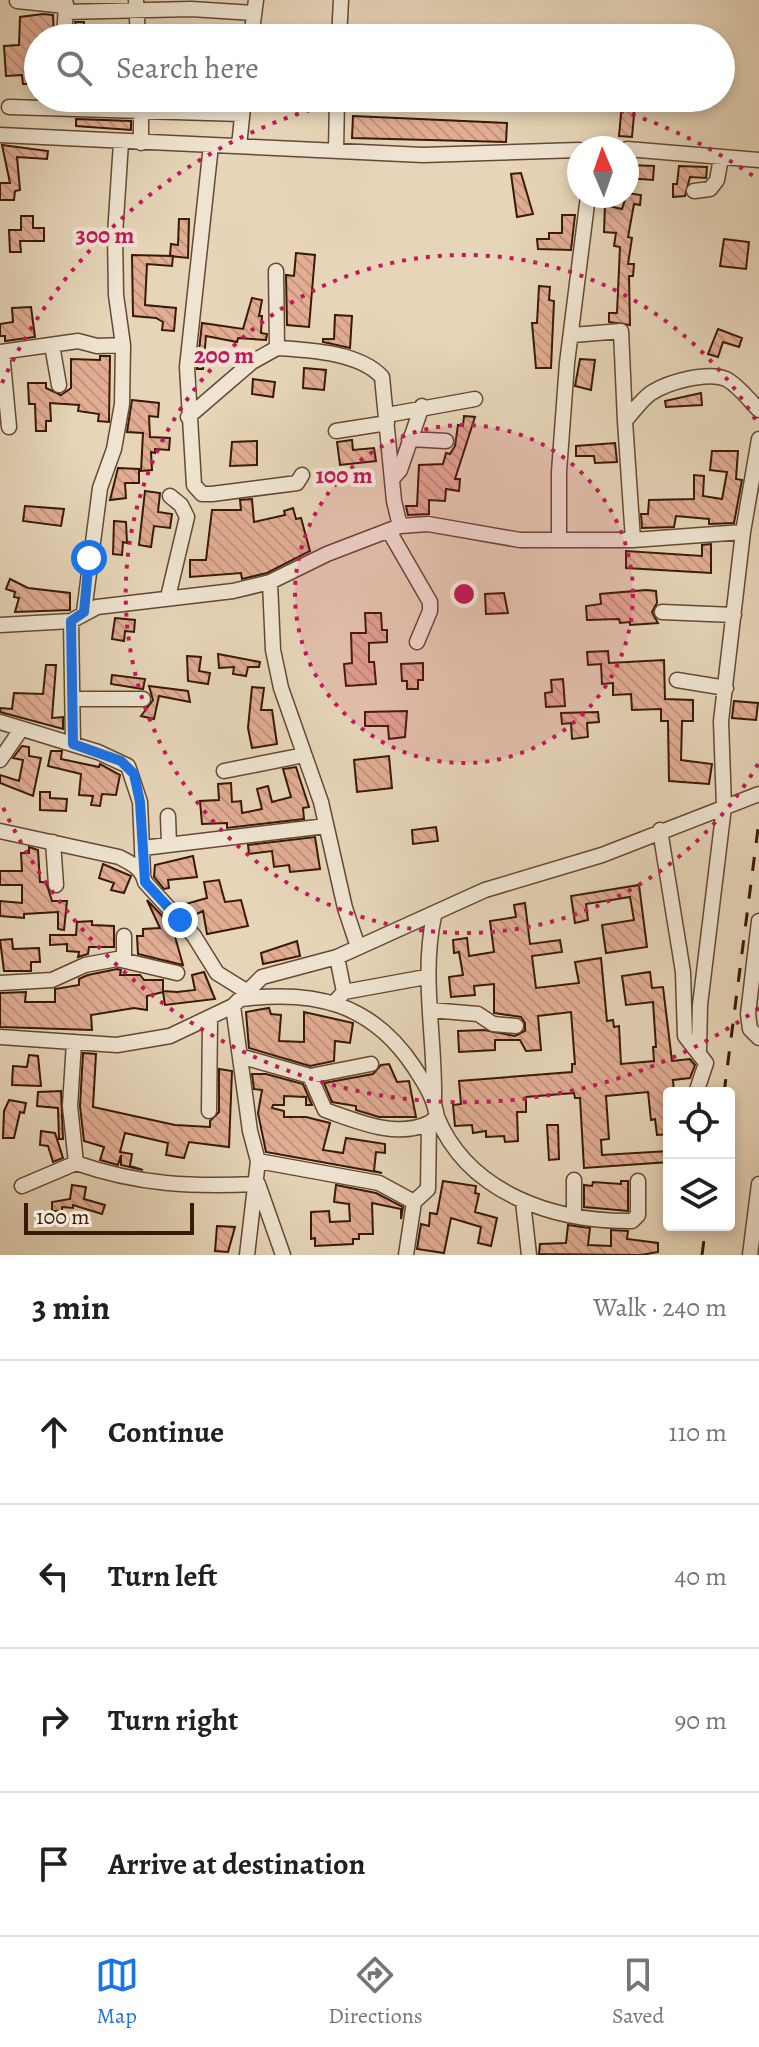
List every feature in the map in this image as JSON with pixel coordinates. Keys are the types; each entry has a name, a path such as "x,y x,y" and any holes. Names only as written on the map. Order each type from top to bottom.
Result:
{"street":[{"path":"340,24 341,0"},
{"path":"17,1 66,6 255,6"},
{"path":"9,107 24,106"},
{"path":"141,143 142,112"},
{"path":"222,112 242,114 239,146"},
{"path":"336,151 337,112"},
{"path":"0,135 336,151 504,155 567,151"},
{"path":"73,744 78,617 100,488 119,426 123,345 116,295 115,235 121,142"},
{"path":"211,145 190,331 188,417 191,476 197,491 202,494 297,483 302,475"},
{"path":"639,149 759,160"},
{"path":"694,191 710,189 717,180 721,158"},
{"path":"559,540 559,472 587,208"},
{"path":"276,271 277,348"},
{"path":"573,335 621,331 633,540"},
{"path":"9,427 1,352 82,341 97,346 123,345"},
{"path":"52,345 59,385"},
{"path":"188,417 252,362 277,348 343,357 377,371 382,377 394,477 394,529 430,602 430,611 417,642"},
{"path":"625,421 651,393 700,378 730,381 759,410"},
{"path":"336,431 387,419 422,406 475,399"},
{"path":"394,477 400,470 422,406"},
{"path":"409,439 446,441"},
{"path":"699,1087 706,1070 699,1050 700,1005 724,807 719,745 743,532 759,439"},
{"path":"168,597 187,517 181,505 170,496"},
{"path":"0,613 7,624 78,617 97,607 233,591 270,582 327,554 394,529 428,524 520,540 633,540 743,532"},
{"path":"270,582 273,650 281,688 326,826 345,908 358,947"},
{"path":"662,612 734,615"},
{"path":"677,680 726,688"},
{"path":"75,699 143,699"},
{"path":"0,722 20,731 73,744 128,766 140,802 145,882 194,936 217,973 240,999 250,1131 258,1161 258,1184 247,1255"},
{"path":"0,760 20,731"},
{"path":"224,771 304,755"},
{"path":"0,1037 143,1043 210,1020 240,999 262,977 337,957 434,916 485,890 602,855 759,794"},
{"path":"168,816 169,845"},
{"path":"143,848 326,826"},
{"path":"660,830 683,972 685,1036 689,1044 699,1050"},
{"path":"0,831 119,857 143,873"},
{"path":"53,842 56,885"},
{"path":"406,1255 414,1202 428,1189 436,1066 426,977 434,916"},
{"path":"759,921 748,1014 750,1029 759,1038"},
{"path":"124,936 124,960"},
{"path":"337,957 339,998 388,1034 406,1054 434,1099"},
{"path":"0,983 52,980 85,965 124,960 177,973"},
{"path":"240,999 296,995 339,998 426,977"},
{"path":"430,1010 478,1014 493,1024 516,1026"},
{"path":"209,1111 210,1020"},
{"path":"74,1042 70,1106 76,1163"},
{"path":"243,1057 310,1076 371,1064"},
{"path":"310,1076 325,1110 392,1129 419,1128 433,1120"},
{"path":"433,1120 458,1154 537,1209 635,1220 638,1181"},
{"path":"258,1161 379,1183 414,1202"},
{"path":"22,1186 76,1163 161,1184 196,1187 258,1184"},
{"path":"574,1180 574,1215"},
{"path":"258,1184 283,1255"},
{"path":"753,1254 759,1184"},
{"path":"523,1202 529,1255"}],"building":[{"path":"53,15 53,24 24,24 24,84 22,75 6,76 4,46 19,45 20,17"},
{"path":"621,112 634,112 632,136 619,136"},
{"path":"353,116 507,123 506,142 352,138"},
{"path":"76,119 131,121 131,130 76,126"},
{"path":"2,145 48,151 47,159 17,157 20,190 15,191 14,200 0,200 0,183 10,183"},
{"path":"639,165 654,166 653,180 639,179"},
{"path":"679,166 707,167 706,178 690,177 685,196 673,197 673,184 677,184"},
{"path":"521,173 533,214 517,217 511,174"},
{"path":"605,208 633,208 628,237 632,238 628,264 634,264 633,276 629,276 630,325 609,322 609,313 617,313 620,247 614,246 616,233 604,232"},
{"path":"562,215 575,215 571,250 538,249 537,239 549,239 549,233 562,233"},
{"path":"21,216 33,216 33,228 44,228 44,241 20,241 21,252 10,252 9,230 21,230"},
{"path":"179,219 189,219 188,258 170,256 171,244 178,245"},
{"path":"724,239 749,242 746,269 720,266"},
{"path":"296,253 315,255 309,327 287,325 286,275 294,276"},
{"path":"132,255 173,256 172,266 147,264 145,305 176,308 174,331 162,330 163,322 156,318 133,316"},
{"path":"539,286 550,287 549,300 554,301 551,368 536,368 532,323 537,323"},
{"path":"252,298 262,300 259,316 262,316 261,333 267,334 266,340 238,338 237,342 206,336 203,369 197,369 202,323 243,329"},
{"path":"31,307 35,337 5,341 5,336 0,336 0,324 13,322 12,308"},
{"path":"335,315 352,316 350,348 323,342 323,339 334,339"},
{"path":"718,329 742,338 739,347 723,342 718,357 708,354"},
{"path":"100,356 110,356 109,422 98,421 99,414 78,411 79,405 50,403 51,421 46,421 46,431 36,431 35,404 29,404 28,383 46,383 46,388 61,395 71,388 71,359 100,360"},
{"path":"580,359 595,360 591,390 575,386"},
{"path":"304,368 326,370 324,390 303,388"},
{"path":"253,379 275,382 273,397 252,394"},
{"path":"701,393 702,405 666,407 665,401"},
{"path":"132,400 159,403 158,417 149,416 150,437 170,438 169,450 155,449 155,453 151,452 152,470 141,471 143,433 127,432"},
{"path":"464,416 475,417 455,479 460,479 459,491 446,489 445,501 429,500 429,514 408,515 406,506 417,506 419,465 443,464 446,453 450,454 455,446 458,425 463,426"},
{"path":"352,440 353,450 374,448 376,461 340,465 337,442"},
{"path":"257,441 257,465 230,466 232,442"},
{"path":"615,443 617,462 595,463 594,456 576,456 576,446"},
{"path":"712,451 738,451 736,479 742,480 734,523 709,524 709,519 676,516 674,527 642,528 641,514 648,514 649,500 694,499 694,475 704,476 703,496 722,499 727,472 710,470"},
{"path":"118,468 139,469 139,483 125,483 126,498 110,500"},
{"path":"145,491 160,493 158,512 172,514 170,528 154,526 151,547 139,545"},
{"path":"252,499 254,522 285,515 284,511 293,508 296,519 301,518 310,551 267,573 242,579 241,573 190,577 190,560 206,560 212,510 241,510 240,500"},
{"path":"25,506 64,509 61,526 23,521"},
{"path":"114,521 126,522 127,543 123,542 122,555 113,554"},
{"path":"711,544 711,573 626,568 626,551 702,556 702,545"},
{"path":"10,579 28,588 70,593 70,610 15,612 19,598 14,597 15,592 6,589"},
{"path":"656,591 657,603 652,612 658,623 630,625 630,622 620,623 619,619 587,620 586,606 601,604 600,594"},
{"path":"504,593 508,613 486,614 485,594"},
{"path":"365,613 381,613 382,630 387,630 387,642 369,643 369,662 374,662 376,684 346,686 344,664 352,663 351,633 366,633"},
{"path":"115,618 135,620 134,632 125,631 124,641 112,639"},
{"path":"608,651 609,663 664,660 665,699 693,700 693,721 682,721 681,760 712,764 709,784 669,781 668,721 661,721 661,709 632,710 631,694 613,695 613,683 602,684 601,664 588,665 587,652"},
{"path":"218,654 260,662 259,667 248,667 246,676 233,674 234,667 219,668"},
{"path":"187,656 201,657 199,671 210,673 208,684 188,681"},
{"path":"423,663 423,680 418,680 418,689 407,689 407,681 402,681 401,664"},
{"path":"46,665 56,665 52,718 63,717 63,729 0,712 0,708 12,709 14,693 43,694"},
{"path":"112,675 145,679 143,689 111,684"},
{"path":"563,679 565,706 546,707 545,693 552,692 551,680"},
{"path":"149,686 188,691 190,702 159,696 154,719 141,716 153,700"},
{"path":"252,687 264,688 261,710 272,710 277,744 252,748 248,728"},
{"path":"734,701 758,703 756,720 732,718"},
{"path":"407,711 405,737 389,739 388,726 365,726 365,712"},
{"path":"598,712 599,722 587,723 588,737 572,739 571,723 562,724 561,713"},
{"path":"22,746 29,747 29,756 41,758 33,796 0,783 0,775 19,781 23,760 13,758"},
{"path":"51,751 62,751 61,759 99,767 100,764 120,775 116,795 102,794 100,806 91,805 93,796 79,795 81,774 48,766"},
{"path":"389,756 392,788 357,792 354,760"},
{"path":"296,767 309,807 303,808 304,819 227,828 227,823 202,824 200,801 219,800 218,784 231,783 232,802 241,801 242,813 262,809 257,789 268,786 272,802 291,797 283,769"},
{"path":"40,792 50,792 50,798 67,799 66,811 40,810"},
{"path":"436,827 438,841 413,844 412,830"},
{"path":"315,837 320,869 290,872 289,865 274,867 272,851 249,854 248,845"},
{"path":"29,847 38,850 40,882 46,882 52,901 67,901 64,930 58,929 58,912 24,914 24,918 0,916 0,901 22,903 22,885 0,885 0,871 22,871 21,853 29,853"},
{"path":"193,856 197,877 168,880 169,888 164,889 154,877 155,865"},
{"path":"103,864 131,876 124,893 111,890 114,883 99,878"},
{"path":"219,880 225,902 241,900 248,926 207,934 203,911 190,917 182,905 207,898 204,882"},
{"path":"639,885 647,947 606,953 602,925 634,920 630,897 586,904 588,920 575,923 571,896"},
{"path":"147,900 172,926 183,965 138,954 137,936 143,936 143,929 160,928"},
{"path":"525,903 530,944 560,940 562,952 532,956 536,988 579,983 575,962 601,958 607,1021 613,1020 614,1027 619,1026 621,1064 654,1061 653,1047 656,1047 653,1002 626,1005 622,976 650,972 652,988 663,987 672,1061 690,1059 695,1065 690,1078 673,1080 674,1087 663,1087 663,1134 657,1135 655,1119 651,1120 648,1092 606,1096 609,1139 601,1140 602,1155 663,1151 663,1162 584,1168 580,1098 575,1098 574,1093 526,1097 526,1112 517,1112 518,1141 505,1142 504,1136 486,1137 486,1131 473,1133 472,1125 455,1126 453,1105 461,1104 459,1081 572,1072 572,1064 575,1064 571,1012 538,1016 541,1050 526,1051 520,1040 495,1040 495,1050 459,1052 458,1031 484,1030 515,1036 525,1031 521,1017 494,1013 494,984 474,986 475,995 451,997 449,977 463,975 459,952 454,953 453,940 467,938 469,956 494,952 490,921 516,917 514,905"},
{"path":"92,921 92,925 114,926 114,947 89,947 88,954 78,957 79,952 67,951 67,944 50,945 50,935 76,935 77,922"},
{"path":"12,939 13,949 39,948 40,962 31,962 31,971 4,971 0,940"},
{"path":"297,941 300,956 263,964 261,953"},
{"path":"121,970 120,975 163,980 163,991 177,992 195,990 192,975 204,972 215,999 165,1005 163,992 147,996 147,1010 134,1008 91,1015 92,1030 0,1027 0,993 26,992 25,1002 55,1002 55,989 79,985 79,979 88,975"},
{"path":"269,1008 271,1014 281,1015 279,1041 304,1042 304,1012 353,1023 350,1043 335,1041 334,1061 310,1066 249,1048 246,1012"},
{"path":"83,1053 96,1054 93,1107 175,1125 210,1127 210,1121 219,1112 219,1069 232,1071 229,1147 189,1142 184,1158 166,1155 168,1143 125,1133 120,1152 132,1154 130,1166 143,1170 121,1165 121,1155 118,1165 100,1160 104,1147 84,1141 80,1106"},
{"path":"29,1055 38,1056 41,1086 12,1085 13,1066 27,1067"},
{"path":"389,1064 397,1082 409,1081 416,1117 379,1117 356,1110 356,1106 332,1102 324,1083 373,1074 381,1065"},
{"path":"252,1074 266,1074 303,1084 312,1105 306,1105 306,1097 284,1096 284,1105 273,1105 272,1108 284,1111 284,1117 306,1117 330,1123 323,1150 343,1153 346,1138 385,1144 385,1153 376,1152 374,1171 382,1173 266,1152 258,1113 262,1090 254,1089"},
{"path":"61,1091 63,1139 59,1139 58,1108 37,1106 38,1092"},
{"path":"9,1100 26,1103 24,1113 20,1112 14,1138 3,1138 4,1111"},
{"path":"547,1125 558,1125 559,1159 549,1160"},
{"path":"41,1131 55,1133 63,1158 53,1162 48,1146 40,1145"},
{"path":"443,1181 476,1186 475,1193 479,1194 475,1212 497,1218 491,1246 478,1243 481,1227 451,1218 444,1253 417,1249 421,1224 429,1226 430,1213 437,1214"},
{"path":"621,1181 628,1181 628,1211 584,1207 584,1185 592,1186 593,1182 621,1184"},
{"path":"72,1185 86,1187 84,1199 105,1205 102,1214 73,1205 73,1208 62,1207 62,1211 52,1211 52,1202 70,1199"},
{"path":"336,1185 376,1193 403,1207 401,1219 401,1209 372,1203 373,1234 359,1234 359,1239 353,1239 353,1244 315,1246 315,1238 311,1239 311,1212 329,1211 330,1222 350,1221 349,1204 334,1202"},
{"path":"568,1225 590,1228 588,1245 611,1246 611,1230 628,1231 627,1239 658,1243 658,1252 641,1255 539,1254 540,1244 566,1243"},
{"path":"217,1226 235,1227 228,1252 215,1251"}],"railway":[{"path":"725,1087 759,821"},
{"path":"702,1255 705,1231"}],"route":[{"path":"89,558 84,612 71,621 75,699 73,744 121,761 134,774 143,824 145,882 180,920"}]}
